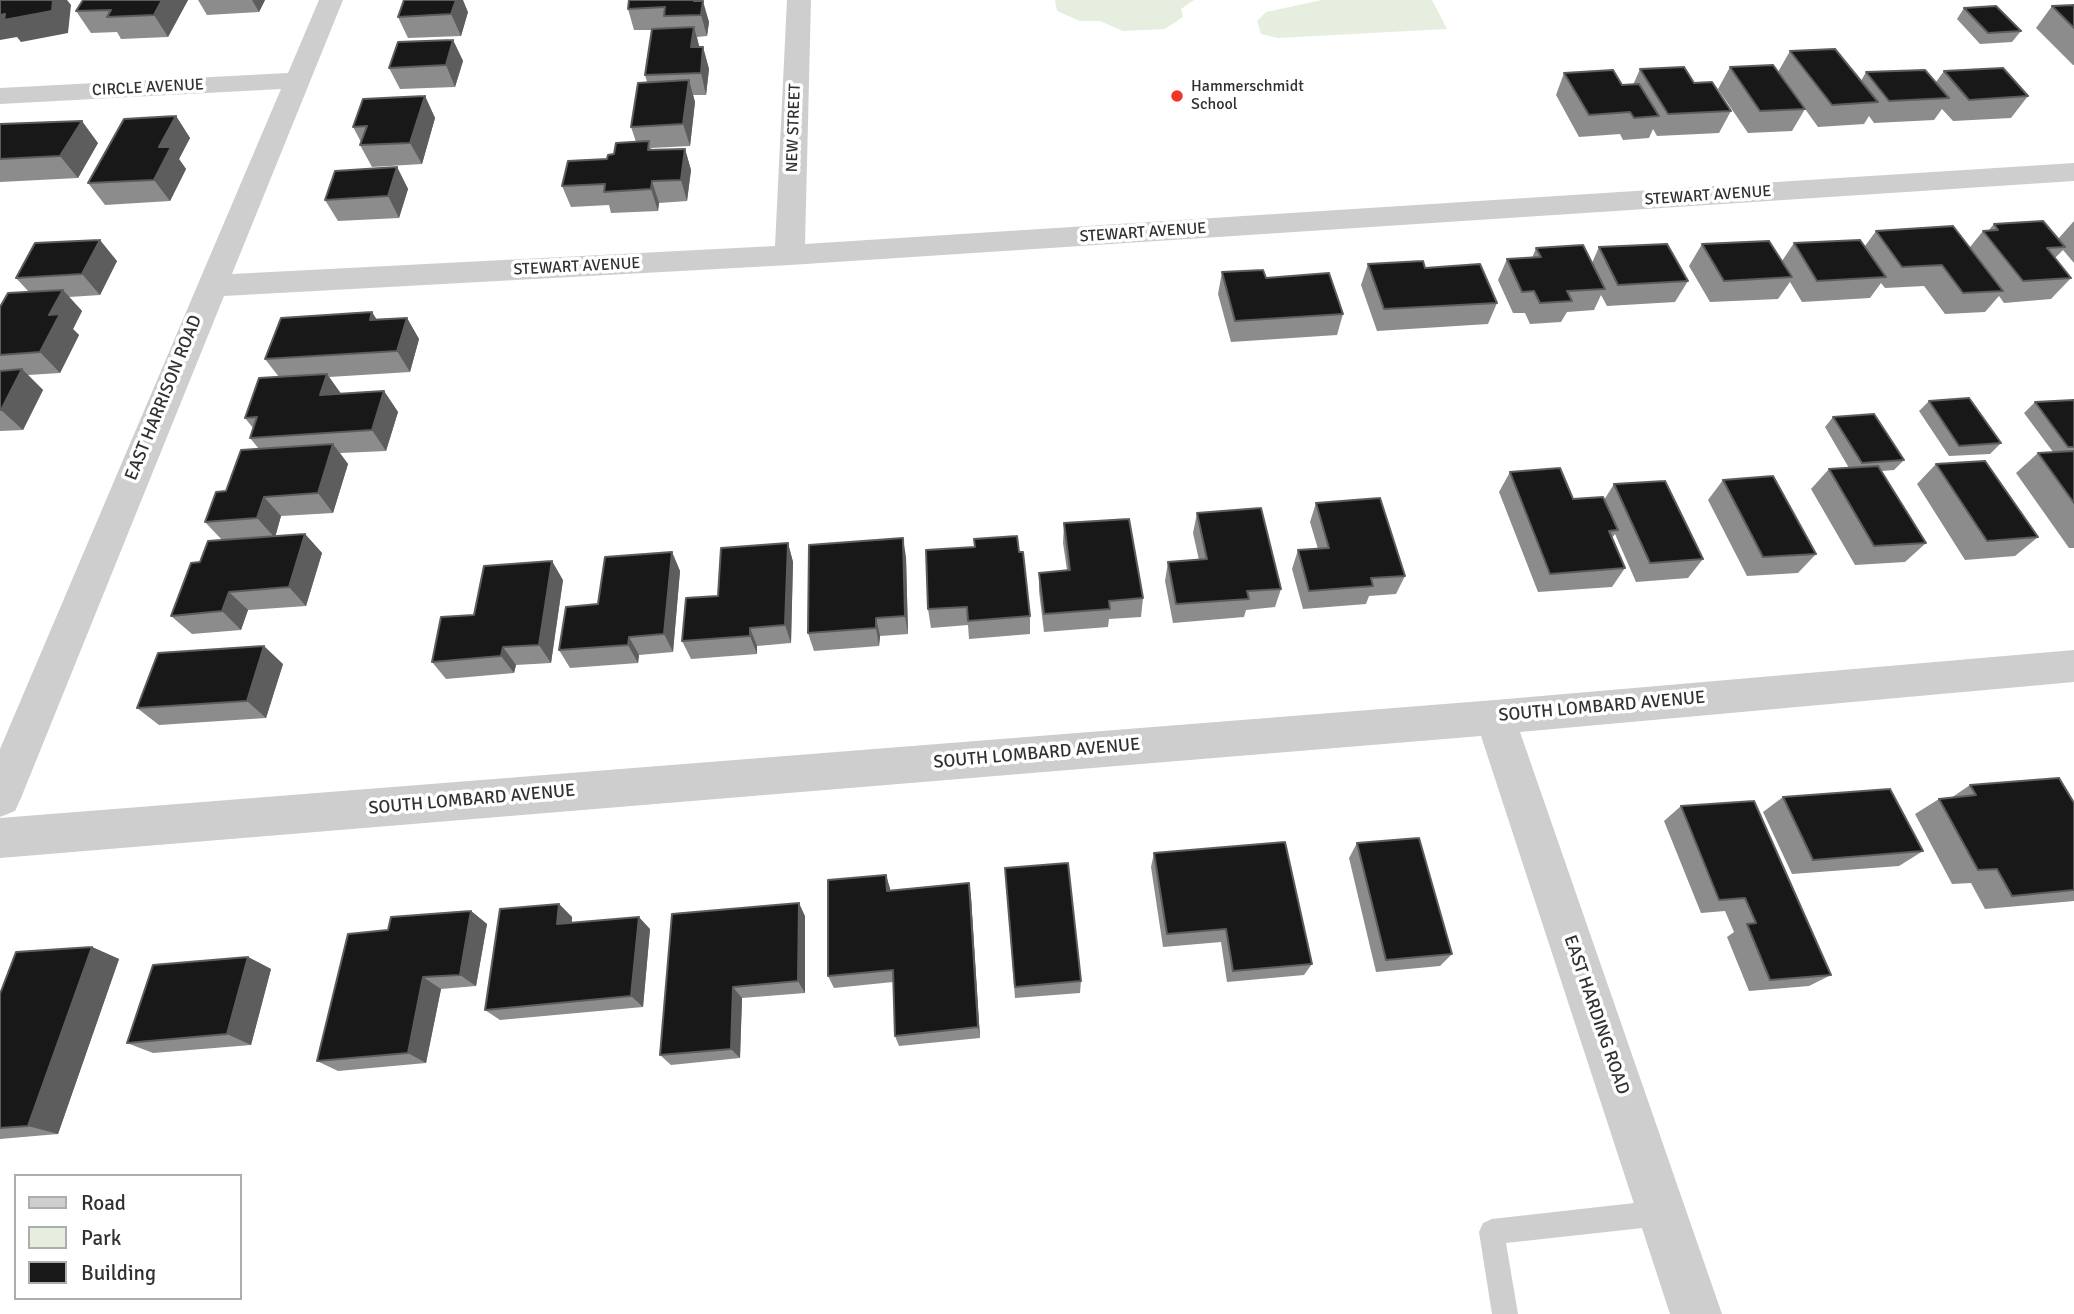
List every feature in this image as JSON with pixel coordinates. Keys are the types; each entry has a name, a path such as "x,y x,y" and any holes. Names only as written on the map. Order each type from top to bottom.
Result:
{"street":[{"name":"EAST HARRISON ROAD","path":"0,798 331,0"},
{"name":"NEW STREET","path":"790,256 799,0"},
{"name":"CIRCLE AVENUE","path":"0,96 297,80"},
{"name":"STEWART AVENUE","path":"211,286 790,256 2074,172"},
{"name":"SOUTH LOMBARD AVENUE","path":"0,838 1495,717 2074,666"},
{"name":"EAST HARDING ROAD","path":"1495,717 1696,1314"}],"lane":[{"path":"1505,1314 1492,1232 1662,1213"}],"green space":[{"path":"1055,0 1194,0 1181,9 1183,17 1165,29 1123,31 1100,21 1080,21 1057,11"},
{"path":"1322,0 1432,0 1447,29 1278,38 1261,34 1257,21 1266,12"}],"building":[{"path":"0,0 53,0 52,11 4,20 5,14 0,15"},
{"path":"83,0 162,0 154,15 107,17 111,10 76,11"},
{"path":"404,0 456,0 451,14 398,17"},
{"path":"629,0 703,1 701,15 664,16 665,7 628,9"},
{"path":"2074,5 2074,28 2052,6"},
{"path":"1996,6 2021,31 1988,33 1964,8"},
{"path":"694,27 691,47 703,47 701,73 645,75 652,29"},
{"path":"453,40 446,65 389,68 398,42"},
{"path":"1835,49 1878,102 1832,105 1790,51"},
{"path":"1773,65 1805,109 1760,111 1730,67"},
{"path":"1684,67 1694,83 1712,82 1731,111 1668,114 1640,69"},
{"path":"2003,68 2028,96 1969,100 1944,71"},
{"path":"1613,70 1622,85 1639,84 1659,116 1634,118 1630,112 1589,115 1564,73"},
{"path":"1925,70 1949,98 1889,101 1866,72"},
{"path":"689,80 683,124 631,127 638,83"},
{"path":"425,96 410,143 360,145 367,126 353,127 363,99"},
{"path":"176,116 159,147 171,147 154,180 88,183 124,119"},
{"path":"82,121 60,156 0,159 0,124"},
{"path":"649,141 648,150 685,149 681,180 652,181 651,189 604,192 605,184 562,186 568,161 607,159 608,155 614,154 616,143"},
{"path":"397,167 388,196 325,200 335,171"},
{"path":"2043,221 2065,247 2047,248 2071,278 2023,281 1983,231 1998,230 1994,224"},
{"path":"1953,226 2003,291 1963,293 1942,265 1902,267 1876,231"},
{"path":"100,240 82,274 16,278 35,243"},
{"path":"1860,240 1886,277 1817,281 1794,243"},
{"path":"1769,241 1792,277 1724,281 1702,244"},
{"path":"1667,244 1688,281 1618,285 1599,247"},
{"path":"1583,245 1605,289 1567,291 1572,301 1540,303 1534,291 1522,292 1507,259 1541,257 1536,248"},
{"path":"1423,261 1425,268 1480,264 1497,303 1384,309 1368,264"},
{"path":"1263,270 1266,278 1329,273 1343,314 1235,321 1222,272"},
{"path":"63,290 49,315 60,314 40,352 0,355 0,307 8,293"},
{"path":"372,312 370,320 407,318 397,351 265,359 281,318"},
{"path":"22,369 1,410 0,410 0,371"},
{"path":"327,374 320,395 384,391 372,430 250,438 257,417 245,418 259,378"},
{"path":"1969,398 2001,443 1959,446 1929,401"},
{"path":"2074,400 2074,447 2068,447 2035,402"},
{"path":"1874,414 1904,460 1862,463 1833,417"},
{"path":"333,444 318,493 264,497 257,518 205,522 216,492 226,491 241,450"},
{"path":"2074,451 2074,503 2038,453"},
{"path":"1985,461 2038,537 1987,541 1936,464"},
{"path":"1878,466 1926,543 1874,546 1829,469"},
{"path":"1560,468 1573,499 1603,497 1618,530 1609,531 1625,568 1550,574 1510,472"},
{"path":"1773,476 1816,554 1763,557 1723,480"},
{"path":"1665,481 1703,559 1650,563 1614,484"},
{"path":"1380,498 1405,576 1371,578 1373,586 1309,591 1298,550 1329,548 1316,503"},
{"path":"1261,508 1281,589 1247,591 1249,599 1176,604 1168,562 1207,559 1197,513"},
{"path":"1129,519 1143,598 1109,601 1110,609 1044,614 1039,573 1070,570 1064,523"},
{"path":"305,534 289,587 229,592 222,611 171,616 191,563 200,562 208,541"},
{"path":"1017,536 1019,552 1023,552 1030,616 968,621 967,607 928,609 926,550 975,547 974,539"},
{"path":"903,538 905,616 876,618 876,628 808,633 809,545"},
{"path":"788,543 785,625 750,628 750,636 682,641 686,598 718,596 721,548"},
{"path":"672,552 664,634 629,637 628,645 559,650 566,607 598,604 605,557"},
{"path":"552,561 539,645 503,647 501,656 432,662 441,617 474,615 484,566"},
{"path":"264,646 247,701 137,708 158,653"},
{"path":"2059,778 2074,803 2074,890 2012,896 1997,869 1978,870 1939,799 1976,795 1970,785"},
{"path":"1890,789 1923,851 1813,860 1783,797"},
{"path":"1754,801 1831,975 1770,980 1747,924 1756,923 1745,898 1719,900 1681,806"},
{"path":"1419,838 1452,954 1386,960 1357,843"},
{"path":"1285,842 1312,964 1233,971 1226,929 1167,934 1154,853"},
{"path":"1068,863 1081,981 1015,987 1005,868"},
{"path":"886,875 887,891 969,883 978,1027 895,1036 893,970 828,976 828,880"},
{"path":"799,903 798,981 733,987 731,1049 660,1055 672,914"},
{"path":"559,904 557,924 639,917 631,996 485,1010 500,909"},
{"path":"471,911 460,975 423,977 408,1053 317,1061 348,934 388,930 391,917"},
{"path":"92,947 28,1126 0,1128 0,994 16,952"},
{"path":"248,957 227,1034 127,1043 153,965"}],"place":[{"name":"Hammerschmidt School","path":"1177,96"}]}
